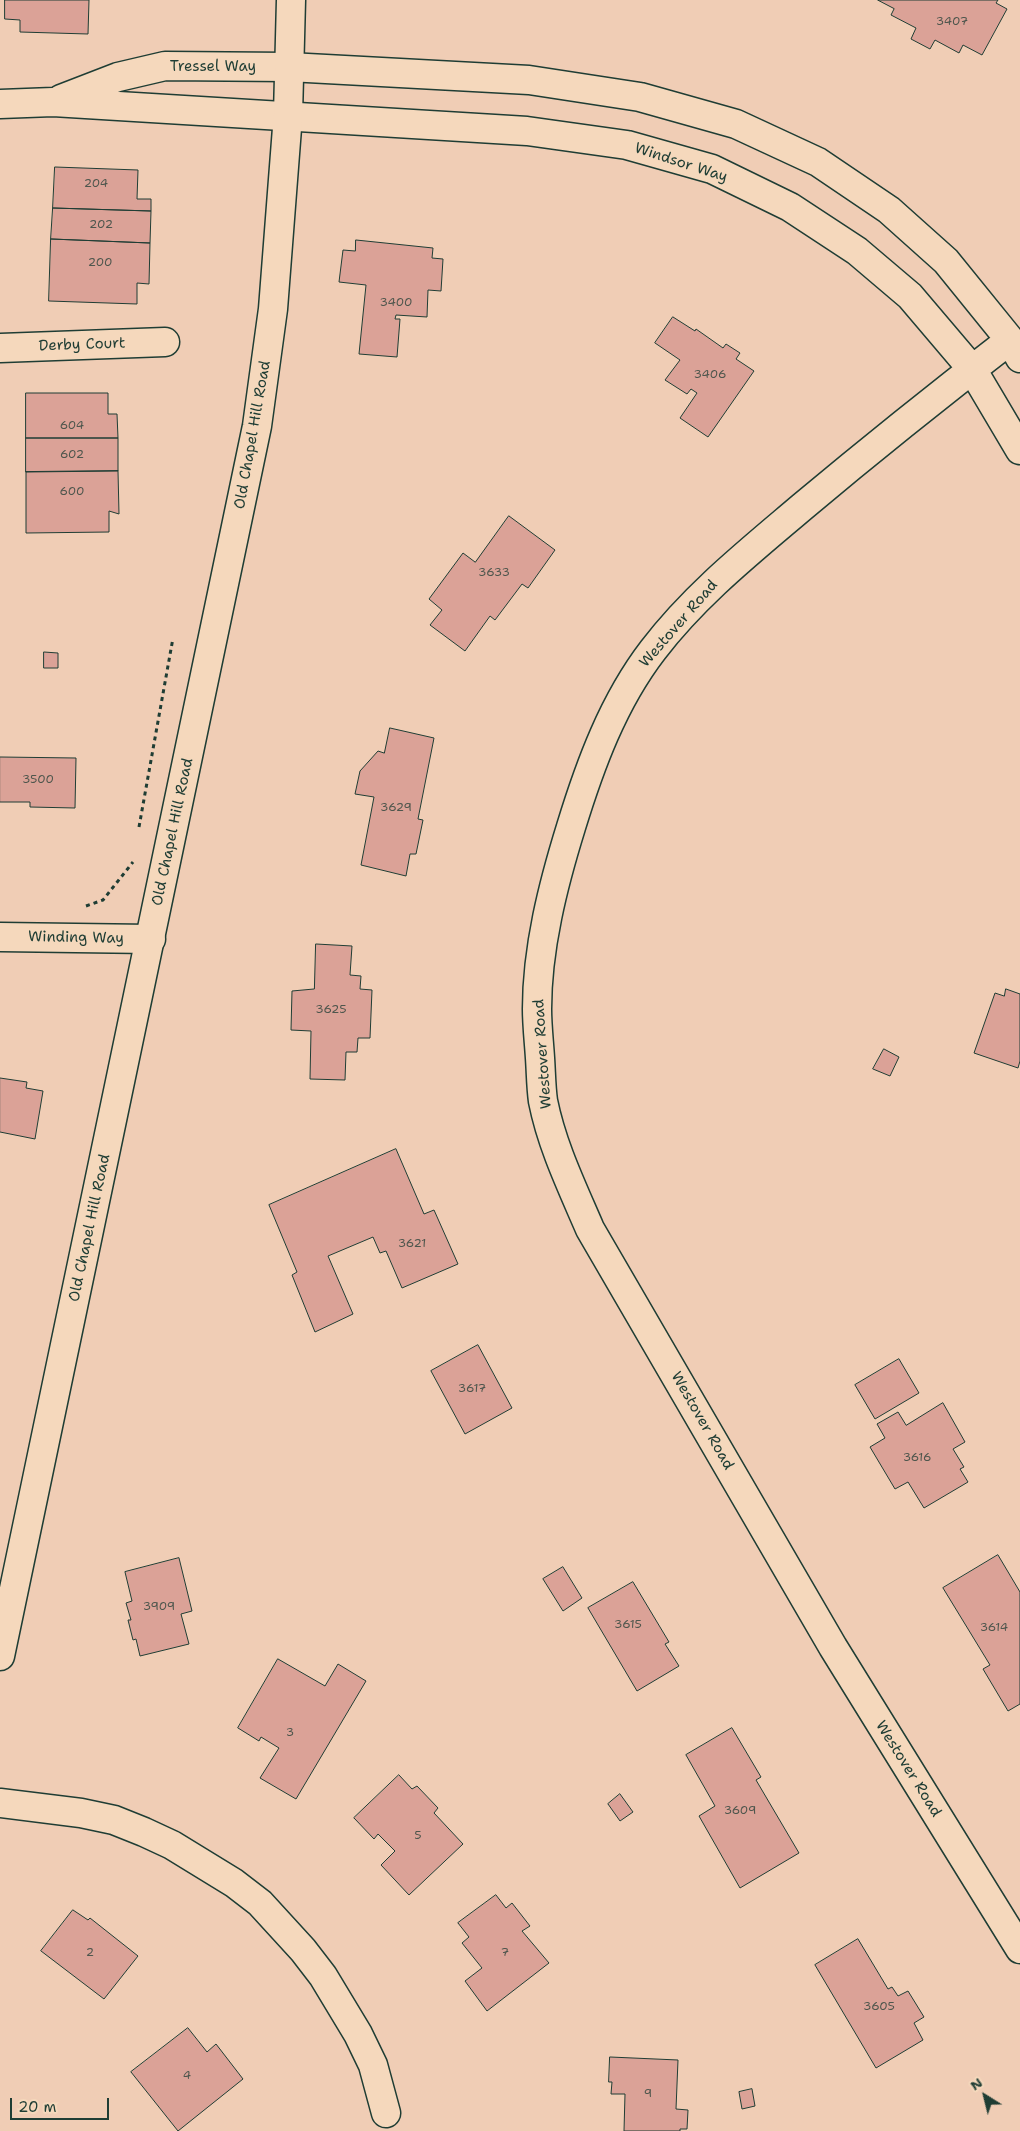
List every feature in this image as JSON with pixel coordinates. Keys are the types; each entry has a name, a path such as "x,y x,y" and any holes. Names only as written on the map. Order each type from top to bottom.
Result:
{"street":[{"name":"Old Chapel Hill Road","path":"0,1656 152,938 257,426 273,309 288,115 291,0"},
{"name":"Tressel Way","path":"53,102 118,77 165,66 289,67"},
{"path":"289,67 529,80 640,97 736,124 818,162 889,210 946,260 1015,349"},
{"name":"Tressel Way","path":"0,104 53,102 230,114 288,115"},
{"name":"Windsor Way","path":"288,115 526,131 627,145 712,169 790,207 857,251 910,296 972,369 1020,450"},
{"name":"Derby Court","path":"0,348 165,342"},
{"name":"Westover Road","path":"1015,349 972,369 848,469 724,573 693,603 653,650 634,678 604,735 588,772 557,870 542,945 537,1008 543,1098 551,1133 561,1162 590,1229 833,1647 1020,1949"},
{"name":"Winding Way","path":"0,937 152,938"},
{"path":"0,1803 81,1813 114,1820 172,1845 234,1882 260,1903 303,1950 328,1984 358,2034 373,2065 386,2113"}],"path":[{"path":"138,833 173,638"},
{"path":"79,908 103,900 133,863 134,853"}],"building":[{"path":"5,0 89,0 88,34 20,32 20,20 5,19"},
{"path":"878,0 998,0 996,3 1007,9 982,55 963,45 959,53 935,40 930,49 911,39 916,28 891,15 894,9"},
{"path":"55,167 138,170 137,199 151,199 151,211 53,208"},
{"path":"53,208 151,211 150,243 51,239"},
{"path":"51,239 150,243 149,284 137,283 137,304 49,301"},
{"path":"356,240 433,248 432,258 443,259 441,291 428,290 427,317 396,315 395,319 400,319 397,357 359,354 366,285 339,282 343,250 355,251"},
{"path":"673,317 695,331 696,329 723,348 726,344 740,353 736,359 754,371 708,437 680,418 697,393 691,389 687,394 665,380 680,360 655,343"},
{"path":"26,393 108,393 108,414 117,414 118,438 26,438"},
{"path":"26,438 118,438 118,471 26,472"},
{"path":"118,471 119,514 109,511 109,532 26,533 26,472"},
{"path":"509,516 555,550 528,588 522,584 495,620 490,616 465,651 430,625 442,610 429,599 463,553 475,562"},
{"path":"44,652 58,653 58,668 44,668"},
{"path":"390,728 434,738 418,819 423,820 416,854 410,854 406,876 361,865 374,797 355,794 360,771 378,751 384,753"},
{"path":"0,757 76,758 75,808 30,807 30,802 0,802"},
{"path":"316,944 352,946 350,975 361,976 360,989 372,990 370,1038 358,1038 357,1052 346,1052 345,1080 310,1079 311,1031 291,1030 292,991 314,989"},
{"path":"1006,989 1020,994 1020,1061 1018,1068 974,1053 995,993 1004,996"},
{"path":"884,1049 899,1057 890,1076 873,1069"},
{"path":"0,1078 27,1082 26,1088 43,1091 35,1139 0,1132"},
{"path":"396,1149 424,1214 434,1210 458,1264 402,1288 386,1251 380,1253 373,1237 328,1256 353,1314 315,1332 292,1275 297,1272 269,1205"},
{"path":"478,1345 512,1408 465,1434 431,1371"},
{"path":"899,1359 919,1393 875,1419 855,1385"},
{"path":"943,1403 965,1442 953,1449 964,1467 960,1469 968,1482 924,1508 908,1482 895,1489 870,1447 885,1438 877,1424 898,1412 906,1425"},
{"path":"998,1555 1020,1592 1020,1704 1008,1711 983,1669 990,1665 943,1588"},
{"path":"179,1558 192,1611 181,1614 189,1644 140,1656 136,1639 133,1640 128,1620 131,1620 126,1603 132,1601 125,1572"},
{"path":"563,1567 582,1598 563,1611 543,1579"},
{"path":"633,1582 669,1642 665,1644 679,1666 637,1691 588,1608"},
{"path":"278,1659 325,1686 338,1664 366,1681 296,1799 260,1778 279,1748 261,1737 259,1741 238,1728"},
{"path":"732,1728 761,1777 756,1780 799,1853 740,1888 699,1816 715,1806 686,1755"},
{"path":"399,1775 412,1789 417,1786 438,1808 434,1813 463,1844 409,1895 381,1865 395,1851 378,1834 374,1839 354,1818"},
{"path":"620,1794 633,1812 620,1821 608,1804"},
{"path":"496,1895 506,1908 512,1903 530,1926 522,1931 549,1963 487,2011 465,1981 482,1968 462,1943 469,1937 458,1923"},
{"path":"73,1910 88,1920 90,1918 138,1956 104,1999 41,1951"},
{"path":"858,1939 888,1989 892,1987 898,1996 908,1991 924,2017 914,2023 923,2040 876,2068 815,1965"},
{"path":"188,2028 207,2052 216,2044 243,2079 178,2131 131,2072"},
{"path":"610,2057 678,2060 676,2109 688,2110 687,2129 680,2129 680,2131 624,2131 625,2094 611,2094 612,2082 609,2082"},
{"path":"752,2089 755,2106 742,2109 739,2092"}]}
